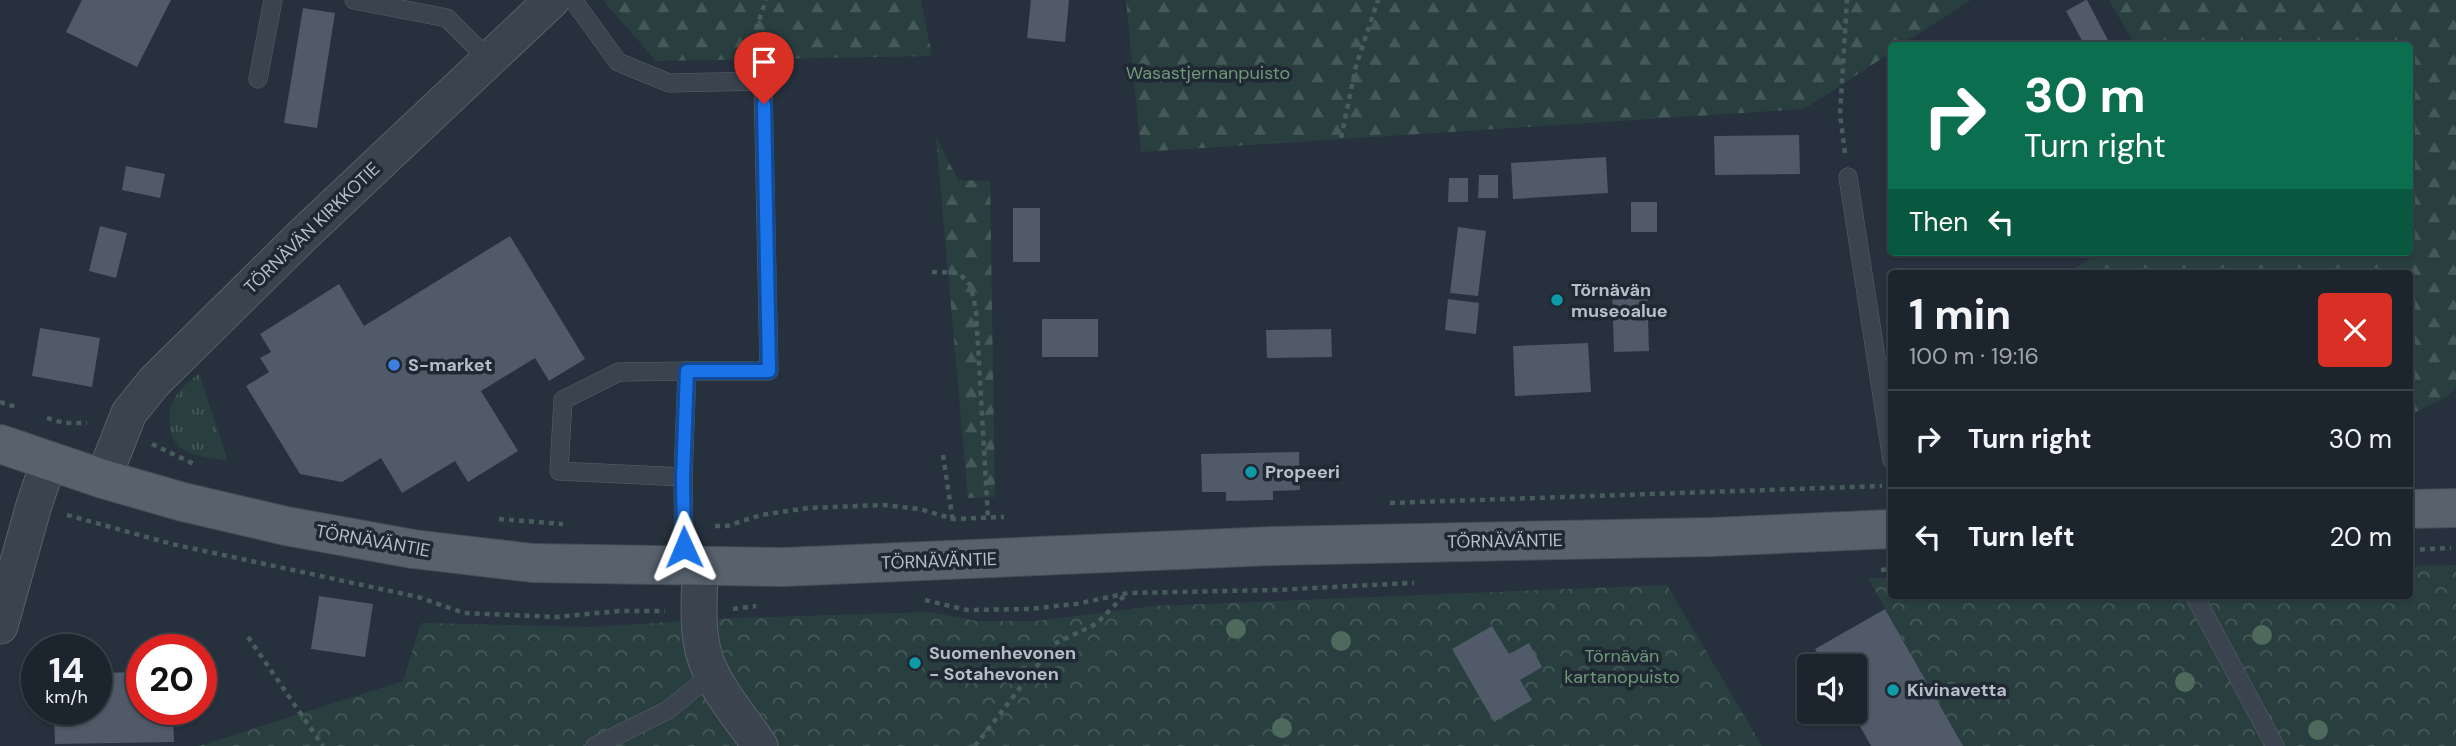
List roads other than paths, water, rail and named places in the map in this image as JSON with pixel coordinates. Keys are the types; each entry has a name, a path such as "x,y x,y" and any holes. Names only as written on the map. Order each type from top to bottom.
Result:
{"main road":[{"name":"TÖRNÄVÄNTIE","path":"0,444 103,479 183,502 286,526 413,549 532,563 785,567 1273,546 1712,537 1888,529"},
{"path":"2413,509 2456,508"}],"street":[{"name":"TÖRNÄVÄN KIRKKOTIE","path":"103,479 129,414 154,382 304,234 552,0"},
{"path":"0,626 49,461"},
{"path":"692,567 704,655 712,674 760,746"}],"lane":[{"path":"258,79 273,0"},
{"path":"354,0 447,18 488,59"},
{"path":"573,0 618,62 669,83 763,80 769,371 619,372 563,400 559,471 683,477"},
{"path":"1848,177 1888,434"},
{"path":"687,371 683,527 692,567"},
{"path":"2196,599 2276,746"},
{"path":"595,746 627,739 712,674"}],"place":[{"name":"Törnävän museoalue","path":"1557,300"},
{"name":"S-market","path":"394,365"},
{"name":"Propeeri","path":"1251,472"},
{"name":"Suomenhevonen - Sotahevonen","path":"915,663"},
{"name":"Kivinavetta","path":"1893,690"}],"park label":[{"name":"Wasastjernanpuisto","path":"1208,73"},
{"name":"Törnävän kartanopuisto","path":"1622,666"}]}
